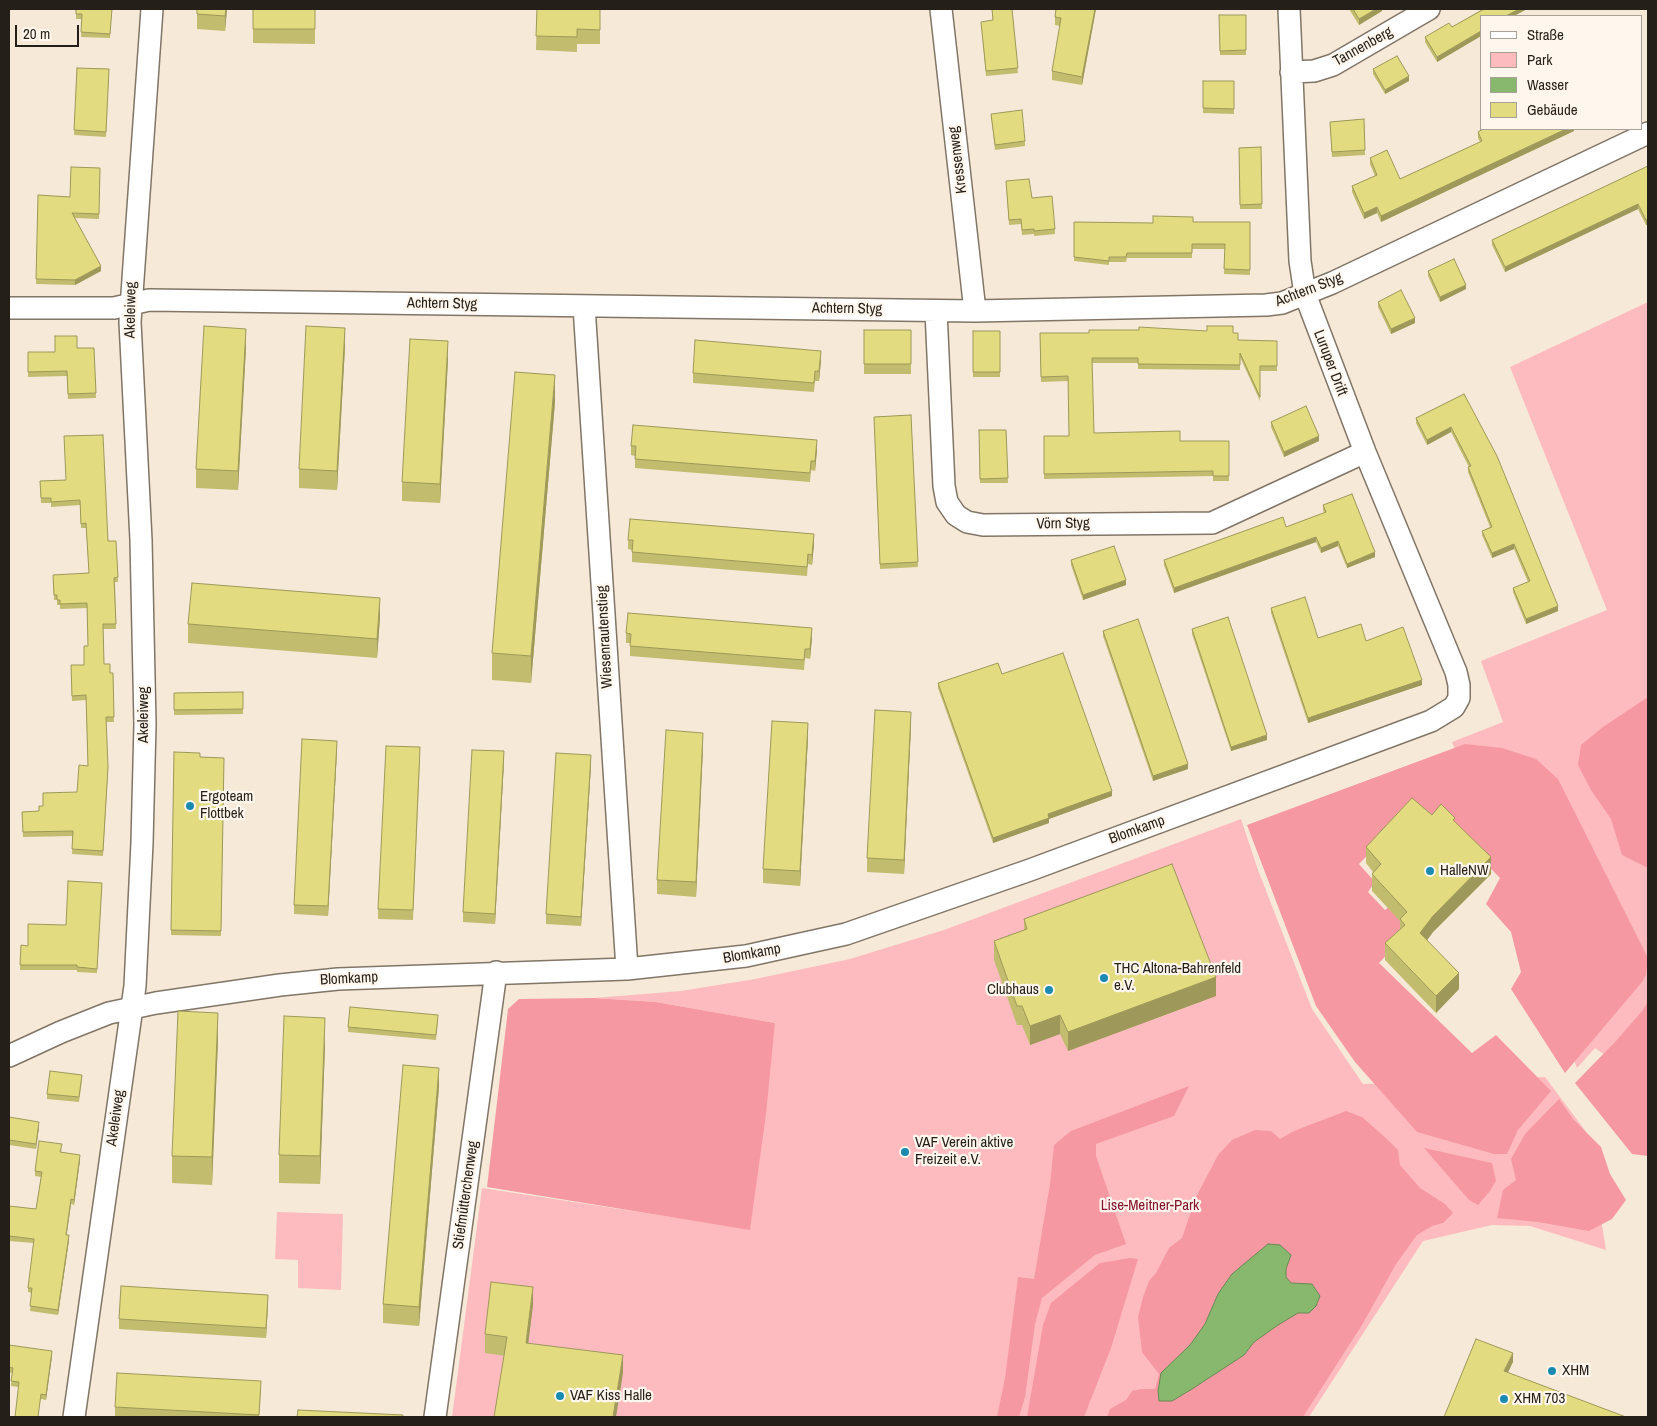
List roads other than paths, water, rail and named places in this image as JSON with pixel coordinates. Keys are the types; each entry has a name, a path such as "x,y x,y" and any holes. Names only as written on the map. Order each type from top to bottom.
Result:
{"street":[{"name":"Akeleiweg","path":"74,1417 135,986 142,843 145,724 141,545 130,304 152,9"},
{"name":"Kressenweg","path":"942,9 976,311"},
{"name":"Luruper Drift","path":"1288,9 1300,262 1305,294 1365,452 1456,672 1459,684 1459,698"},
{"name":"Tannenberg","path":"1292,72 1314,71 1333,65 1429,9"},
{"name":"Achtern Styg","path":"9,308 114,308 149,300 936,311 1266,305 1305,294 1648,133"},
{"name":"Wiesenrautenstieg","path":"584,306 627,969"},
{"name":"Vörn Styg","path":"936,311 944,486 947,502 956,515 967,522 984,525 1212,523 1365,452"},
{"name":"Blomkamp","path":"9,1056 91,1019 132,1008 280,985 330,979 627,969 746,956 846,934 904,916 1431,721 1454,707 1459,698"},
{"name":"Stiefmütterchenweg","path":"434,1417 496,972"}],"water":[{"path":"1268,1244 1280,1245 1291,1255 1286,1269 1286,1277 1291,1283 1312,1284 1320,1296 1316,1306 1309,1313 1298,1313 1278,1325 1254,1342 1244,1355 1192,1389 1172,1401 1159,1401 1158,1391 1161,1373 1190,1345 1205,1324 1218,1294 1232,1274"}],"place":[{"name":"Ergoteam Flottbek","path":"190,806"},
{"name":"HalleNW","path":"1430,871"},
{"name":"THC Altona-Bahrenfeld e.V.","path":"1104,978"},
{"name":"Clubhaus","path":"1049,990"},
{"name":"VAF Verein aktive Freizeit e.V.","path":"905,1152"},
{"name":"XHM","path":"1552,1371"},
{"name":"VAF Kiss Halle","path":"560,1396"},
{"name":"XHM 703","path":"1504,1399"}],"park label":[{"name":"Lise-Meitner-Park","path":"1150,1206"}]}
